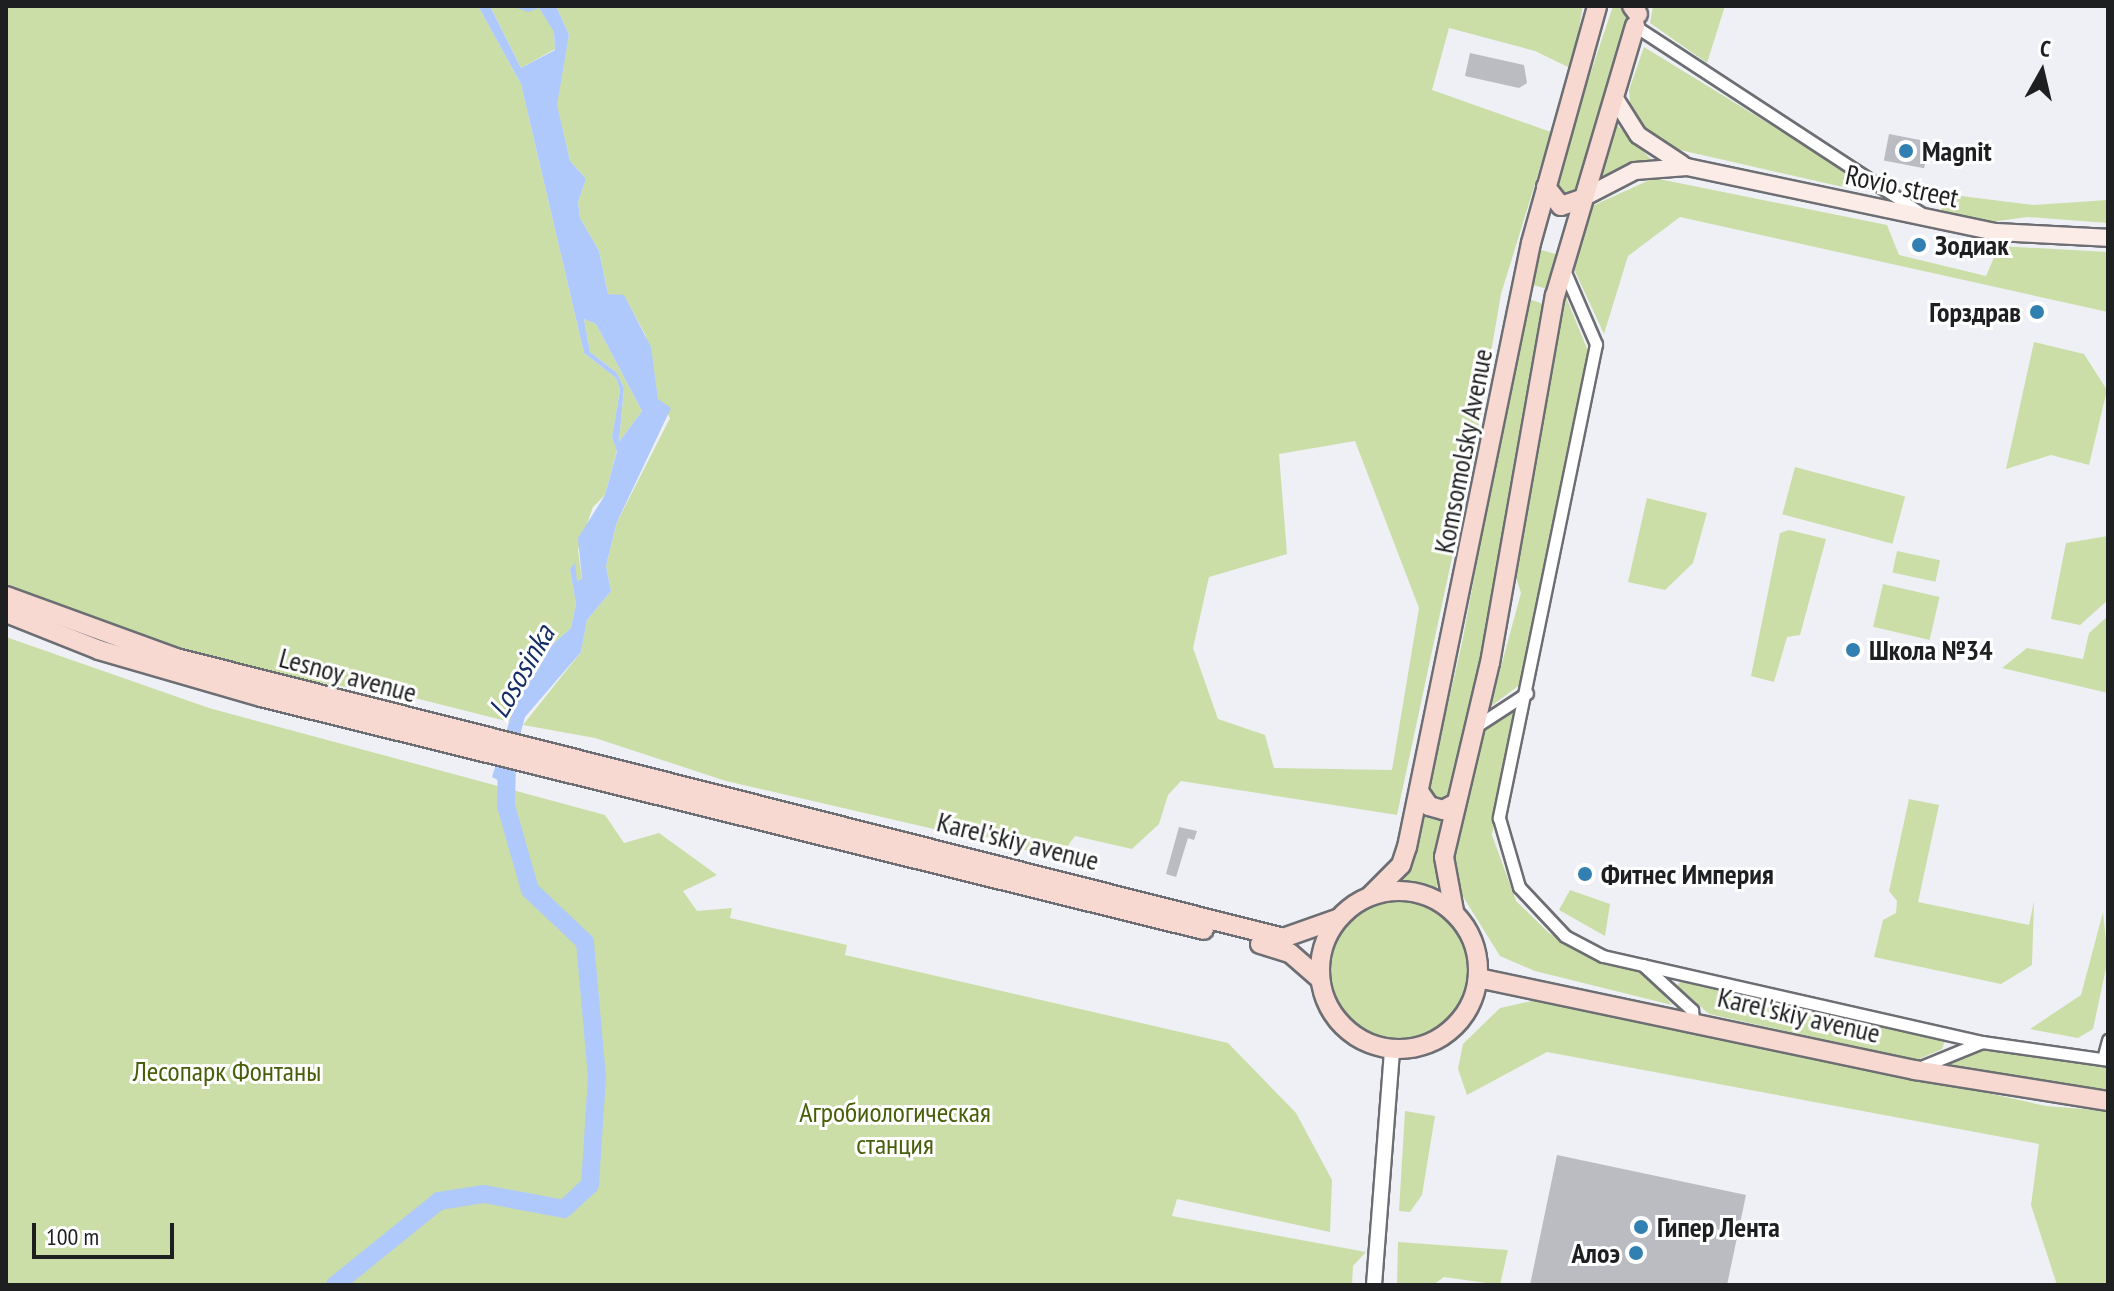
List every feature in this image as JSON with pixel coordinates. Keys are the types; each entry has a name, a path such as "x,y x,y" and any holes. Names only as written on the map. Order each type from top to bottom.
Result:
{"main road":[{"name":"Komsomolsky Avenue","path":"1370,896 1401,865 1420,793 1488,473 1523,285 1546,187 1597,6"},
{"path":"1454,911 1417,895 1370,896 1337,919 1324,943 1319,978 1325,1000 1343,1028 1392,1050 1436,1041 1461,1021 1478,978 1471,935 1454,911 1444,857 1475,727 1555,296 1636,13"},
{"name":"Rovio street","path":"1614,97 1638,135 1687,167"},
{"name":"Rovio street","path":"1581,199 1635,171 1687,167 1931,220 2037,237 2108,238"},
{"path":"1546,187 1561,206 1581,199"},
{"path":"1523,285 1538,297 1555,296"},
{"path":"1488,473 1506,470 1522,479"},
{"name":"Lesnoy avenue","path":"6,596 102,635 372,718"},
{"name":"Lesnoy avenue","path":"6,613 153,667 683,795"},
{"path":"1420,793 1429,806 1443,810 1456,803"},
{"name":"Karel'skiy avenue","path":"683,795 1283,938 1337,919"},
{"name":"Karel'skiy avenue","path":"945,858 1280,949 1319,978"},
{"name":"Karel'skiy avenue","path":"1478,978 1693,1019 1915,1070 2108,1101"}],"street":[{"path":"1636,13 1931,220"},
{"path":"1562,266 1596,344 1499,818 1509,868 1530,904 1565,936 1603,956 1982,1042 2106,1059 2108,1040"},
{"path":"1475,727 1527,693"},
{"path":"1642,964 1692,1010 1693,1019"},
{"path":"1915,1070 1982,1042"},
{"path":"1374,1285 1392,1050"}],"green space":[{"path":"6,6 478,6 521,84 584,353 616,378 620,390 612,437 617,450 605,495 593,507 578,550 582,579 577,581 570,569 576,604 571,628 536,659 510,722 419,699 250,671 106,629 6,588"},
{"path":"490,6 539,8 554,31 555,49 521,68"},
{"path":"556,6 1583,6 1572,69 1535,51 1449,28 1432,90 1551,132 1501,294 1472,464 1397,815 1181,781 1168,795 1159,824 1132,849 1075,836 1059,858 726,781 595,738 523,725 581,652 587,620 611,591 606,566 617,522 670,418 658,399 646,336 624,296 608,294 599,251 580,218 578,202 586,179 570,161 556,105 569,35","holes":["1355,441 1419,608 1392,770 1274,768 1265,735 1218,719 1193,648 1209,577 1287,554 1279,454"]},
{"path":"1613,6 1624,7 1628,16 1576,191 1562,194 1553,185"},
{"path":"1653,6 1725,6 1707,63 1650,23"},
{"path":"1644,47 1846,171 1847,188 1667,147 1631,116 1629,90"},
{"path":"1615,123 1652,160 1598,179"},
{"path":"1654,178 1887,225 1899,255 1986,276 1999,246 2108,252 2108,312 1680,217 1628,256 1604,334 1572,265 1580,235 1592,206"},
{"path":"1945,194 2033,205 2108,200 2108,223 2027,217 1991,222 1941,213"},
{"path":"1538,249 1556,254 1546,289 1528,284"},
{"path":"1566,297 1588,351 1522,683 1490,707 1521,593 1515,574"},
{"path":"1526,298 1546,305 1483,649 1435,849 1438,895 1393,884 1415,847 1462,643"},
{"path":"584,319 596,324 642,411 619,442 624,388 617,373 590,352"},
{"path":"2034,342 2084,354 2107,390 2089,465 2051,455 2006,469"},
{"path":"1795,467 1905,497 1892,544 1782,514"},
{"path":"1647,498 1707,513 1693,563 1665,590 1628,582"},
{"path":"1789,530 1826,539 1800,635 1787,637 1774,682 1751,676 1780,533"},
{"path":"2108,536 2108,600 2080,625 2051,619 2066,543"},
{"path":"1897,551 1940,560 1935,582 1892,573"},
{"path":"1883,584 1940,597 1930,640 1873,627"},
{"path":"2108,616 2108,693 2002,668 2027,648 2083,659 2089,633"},
{"path":"6,637 209,708 605,815 624,843 659,833 717,875 683,891 697,911 732,908 730,918 847,945 845,955 1228,1043 1296,1113 1332,1180 1330,1232 1177,1199 1172,1216 1366,1252 1353,1266 1352,1285 6,1285"},
{"path":"1516,707 1492,835 1516,901 1549,933 1592,959 1644,972 1672,1005 1535,971 1500,956 1457,887 1451,866 1483,728"},
{"path":"1909,799 1939,805 1918,902 2029,925 2034,901 2032,965 2001,984 1874,957 1883,920 1896,913 1897,901 1889,891"},
{"path":"1570,890 1610,904 1605,936 1559,910"},
{"path":"1398,899 1426,904 1449,920 1465,943 1470,971 1465,999 1449,1022 1426,1038 1398,1043 1370,1038 1347,1022 1331,999 1326,971 1331,943 1347,920 1370,904"},
{"path":"2103,912 2108,959 2093,1029 2078,1038 2030,1029 2081,995"},
{"path":"1683,978 1945,1041 1942,1049 1917,1060 1709,1014 1677,986"},
{"path":"1550,997 2046,1106 2108,1111 2108,1285 2057,1285 2031,1205 2039,1144 1547,1052 1467,1095 1458,1069 1463,1044 1500,1008"},
{"path":"1989,1048 2108,1065 2108,1091 1948,1064"},
{"path":"1405,1111 1435,1116 1422,1195 1410,1212 1399,1211"},
{"path":"1398,1242 1508,1250 1500,1285 1444,1277 1433,1285 1397,1285"}],"water":[{"path":"478,6 490,6 521,68 555,50 554,32 539,8 528,12 512,6 556,6 569,35 557,105 570,161 586,179 578,202 580,218 599,251 608,294 624,295 651,347 658,399 671,408 617,522 606,566 611,591 587,620 581,652 525,717 510,771 515,789 492,777 520,688 536,659 571,628 576,604 570,569 575,563 577,581 582,579 578,538 605,495 617,451 612,437 620,390 616,378 584,353 521,84","holes":["584,319 596,324 642,411 619,442 624,388 617,373 590,352"]}],"building":[{"path":"1470,53 1524,65 1527,83 1519,88 1465,76"},
{"name":"Magnit","path":"1889,134 1929,142 1924,168 1884,161"},
{"path":"1179,827 1197,831 1194,840 1188,838 1176,877 1166,874"},
{"name":"Гипер Лента","path":"1557,1155 1746,1195 1727,1285 1530,1285"}],"waterway":[{"name":"Lososinka","path":"335,1285 439,1201 484,1194 564,1209 590,1185 597,1077 585,942 530,890 506,806 507,763"}],"place":[{"name":"Magnit","path":"1906,151"},
{"name":"Зодиак","path":"1919,245"},
{"name":"Горздрав","path":"2037,312"},
{"name":"Школа №34","path":"1853,650"},
{"name":"Фитнес Империя","path":"1585,874"},
{"name":"Гипер Лента","path":"1641,1227"},
{"name":"Алоэ","path":"1636,1253"}],"park label":[{"name":"Лесопарк Фонтаны","path":"227,1071"},
{"name":"Агробиологическая станция","path":"895,1128"}]}
